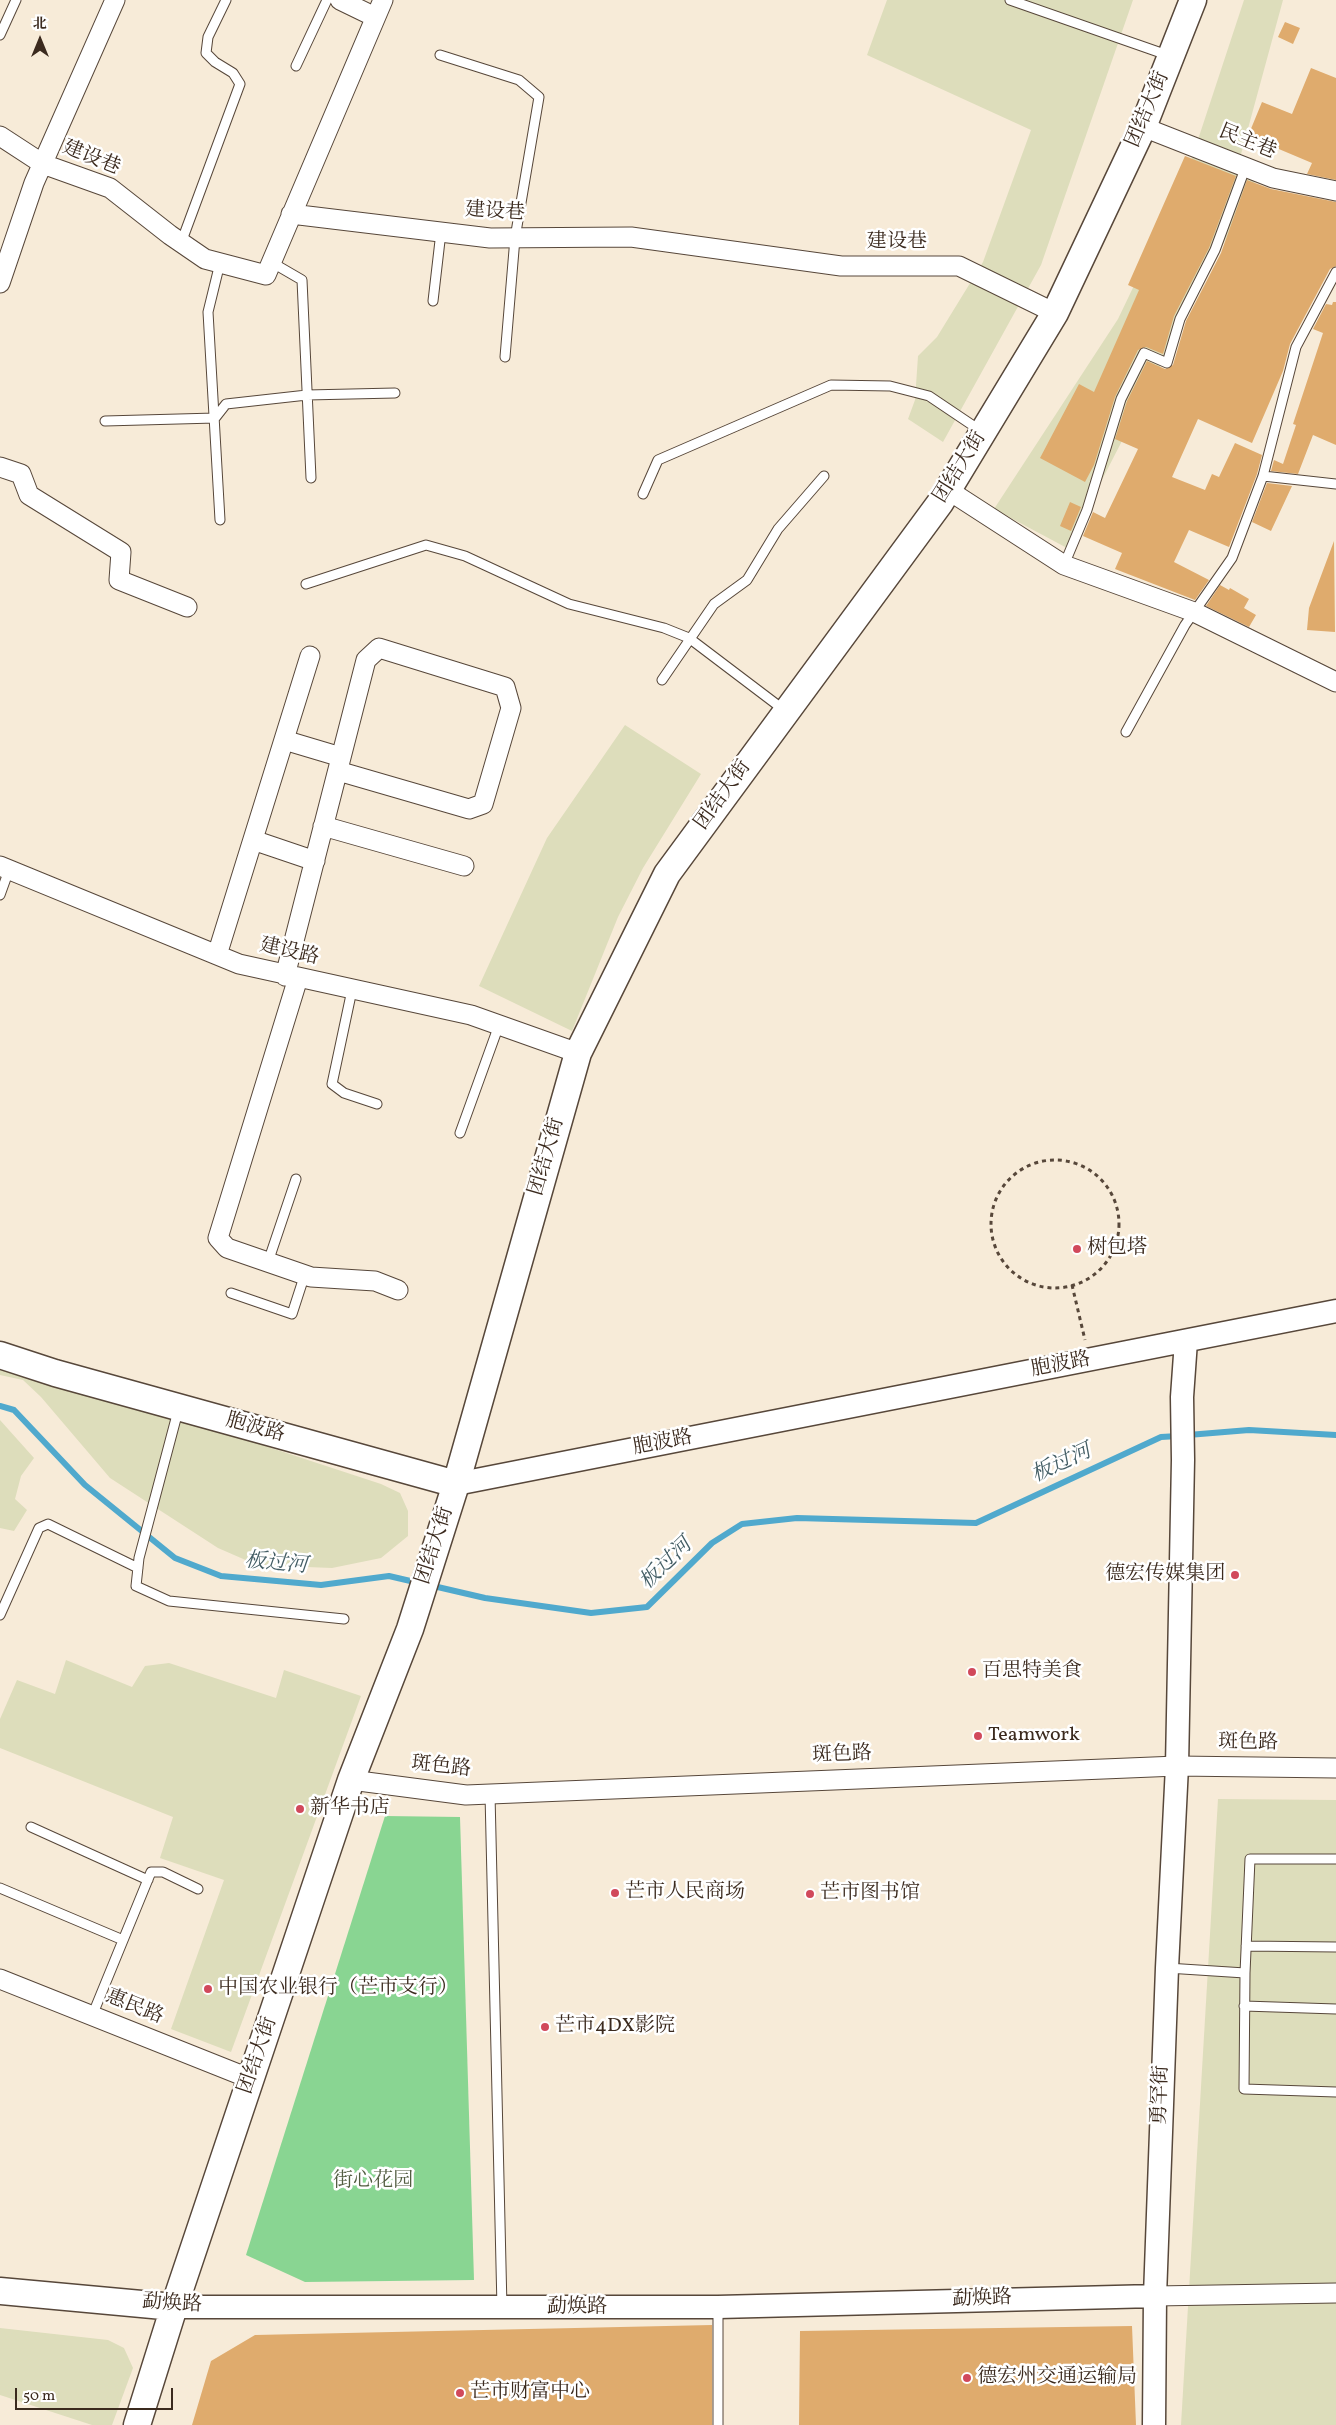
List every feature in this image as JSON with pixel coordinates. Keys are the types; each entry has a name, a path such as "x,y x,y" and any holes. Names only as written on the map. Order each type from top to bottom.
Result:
{"main road":[{"name":"团结大街","path":"137,2425 174,2307 351,1780 410,1629 456,1484 578,1053 667,874 948,490 1055,313 1143,127 1193,0"},
{"name":"胞波路","path":"0,1355 55,1374 456,1484"},
{"name":"勐焕路","path":"0,2291 174,2307"}],"street":[{"path":"0,283 43,164 116,0"},
{"path":"271,262 379,8 340,0"},
{"name":"民主巷","path":"1143,127 1274,178 1336,191"},
{"name":"建设巷","path":"0,136 43,164 110,188 205,259 266,275 271,262"},
{"name":"建设巷","path":"291,214 490,238 631,237 841,266 959,266 1055,313"},
{"path":"0,467 21,474 29,495 121,552 119,580 186,607"},
{"path":"948,490 1064,565 1194,612 1336,682"},
{"path":"284,740 339,764 469,809 483,804 511,708 505,687 379,648 366,660 339,764 323,826 291,977 218,1238 227,1248 311,1277 375,1281 398,1290"},
{"path":"217,955 310,656"},
{"path":"323,826 464,866"},
{"path":"253,840 315,861"},
{"name":"建设路","path":"5,868 239,964 291,977 471,1015 578,1053"},
{"name":"胞波路","path":"456,1484 1336,1311"},
{"name":"勇罕街","path":"1154,2425 1155,2296 1167,1968 1177,1766 1183,1460 1182,1397 1186,1341"},
{"name":"斑色路","path":"351,1780 466,1795 1177,1766 1336,1768"},
{"name":"惠民路","path":"0,1979 251,2079"},
{"path":"1155,2296 1336,2292"},
{"name":"勐焕路","path":"174,2307 718,2307 1155,2296"}],"lane":[{"path":"0,35 16,0"},
{"path":"181,242 240,84 233,73 214,62 206,53 208,38 226,0"},
{"path":"296,66 327,0"},
{"path":"1010,0 1171,56"},
{"path":"440,55 519,80 539,97 515,238 505,357"},
{"path":"1064,565 1087,510 1121,399 1144,353 1167,364 1180,319 1215,250 1246,166"},
{"path":"433,301 441,232"},
{"path":"271,262 302,280 311,478"},
{"path":"220,263 208,312 220,520"},
{"path":"1126,732 1194,612 1232,558 1263,476 1296,347 1336,272"},
{"path":"643,494 658,460 832,385 890,386 928,396 983,433"},
{"path":"105,421 214,418 226,404 307,395 395,393"},
{"path":"662,680 714,604 746,580 778,529 824,476"},
{"path":"1263,476 1336,484"},
{"path":"306,584 426,545 465,556 569,604 664,628 689,638 786,712"},
{"path":"0,895 5,868"},
{"path":"352,990 332,1084 344,1093 377,1104"},
{"path":"460,1133 499,1024"},
{"path":"268,1262 296,1179"},
{"path":"231,1293 292,1314 305,1274"},
{"path":"179,1408 139,1558 136,1586 169,1601 344,1619"},
{"path":"0,1615 39,1528 48,1524 138,1568"},
{"path":"490,1794 502,2308"},
{"path":"31,1827 148,1880"},
{"path":"1336,1859 1250,1859 1244,2006 1244,2089 1336,2092"},
{"path":"92,2016 151,1872 163,1872 198,1889"},
{"path":"0,1888 123,1940"},
{"path":"1246,1946 1336,1948"},
{"path":"1167,1968 1245,1973"},
{"path":"1244,2006 1336,2010"},
{"path":"718,2307 718,2425"}],"path":[{"path":"1044,1160 1066,1160 1087,1167 1103,1181 1111,1192 1120,1218 1118,1239 1110,1258 1096,1273 1072,1285 1058,1288 1037,1286 1019,1277 1003,1262 993,1242 990,1220 995,1199 1006,1181 1024,1167 1044,1160"},
{"path":"1072,1285 1090,1360"}],"shaded area":[{"path":"887,0 1133,0 1041,265 943,442 908,419 915,400 918,356 937,337 983,262 1031,130 867,55"},
{"path":"1244,0 1283,0 1237,169 1257,178 1067,548 994,509 1118,319 1185,179"},
{"path":"625,725 701,774 643,868 618,917 572,1031 479,986 547,838"},
{"path":"0,1359 381,1484 400,1493 408,1511 408,1536 381,1558 332,1568 257,1565 218,1548 110,1478 41,1397 23,1380 0,1375"},
{"path":"0,1420 34,1458 21,1476 15,1499 27,1510 14,1531 0,1528"},
{"path":"66,1660 132,1687 145,1666 169,1663 276,1698 284,1670 361,1696 231,2052 171,2029 224,1880 160,1858 173,1817 0,1748 0,1719 17,1680 55,1694"},
{"path":"1218,1799 1336,1800 1336,2425 1181,2425"},
{"path":"0,2328 108,2340 124,2348 133,2368 112,2425 92,2425 0,2395"}],"green space":[{"name":"街心花园","path":"385,1816 460,1817 474,2280 305,2282 246,2255"}],"building":[{"path":"1285,22 1300,28 1293,44 1278,37"},
{"path":"1311,68 1336,78 1336,180 1307,174 1312,163 1248,136 1262,102 1292,114"},
{"path":"1185,156 1236,176 1209,248 1174,316 1163,354 1146,347 1138,350 1115,397 1094,465 1085,482 1040,458 1079,384 1094,392 1139,290 1128,285"},
{"path":"1247,180 1271,189 1336,202 1336,266 1330,269 1290,344 1283,371 1252,443 1198,419 1172,477 1205,490 1212,474 1219,477 1235,443 1262,455 1257,474 1229,547 1189,530 1174,562 1209,580 1195,600 1115,569 1122,553 1083,536 1093,512 1105,518 1138,449 1115,439 1127,401 1147,361 1165,369 1173,365 1186,321 1221,253"},
{"path":"1333,302 1336,302 1336,445 1313,435 1298,474 1271,471 1274,460 1283,464 1296,425 1293,424 1323,333 1313,329 1326,304 1332,305"},
{"path":"1267,483 1292,486 1271,531 1252,522"},
{"path":"1070,502 1081,507 1071,531 1060,526"},
{"path":"1334,541 1335,632 1307,630 1309,608"},
{"path":"1220,585 1229,590 1230,588 1249,599 1244,608 1256,615 1249,627 1206,606"},
{"name":"芒市财富中心","path":"712,2325 712,2425 192,2425 211,2361 255,2335"},
{"name":"德宏州交通运输局","path":"1132,2326 1136,2425 799,2425 800,2331"}],"waterway":[{"name":"板过河","path":"0,1406 14,1410 85,1485 175,1558 221,1576 321,1585 389,1576 419,1583"},
{"name":"板过河","path":"1188,1435 1249,1430 1336,1435"},
{"name":"板过河","path":"429,1585 485,1598 591,1613 647,1607 712,1543 742,1524 797,1518 976,1523 1161,1437 1178,1436"}],"place":[{"name":"树包塔","path":"1077,1249"},
{"name":"德宏传媒集团","path":"1235,1575"},
{"name":"百思特美食","path":"972,1672"},
{"name":"Teamwork","path":"978,1736"},
{"name":"新华书店","path":"300,1809"},
{"name":"芒市人民商场","path":"615,1893"},
{"name":"芒市图书馆","path":"810,1894"},
{"name":"中国农业银行（芒市支行）","path":"208,1989"},
{"name":"芒市4DX影院","path":"545,2027"},
{"name":"德宏州交通运输局","path":"967,2378"},
{"name":"芒市财富中心","path":"460,2393"}]}
